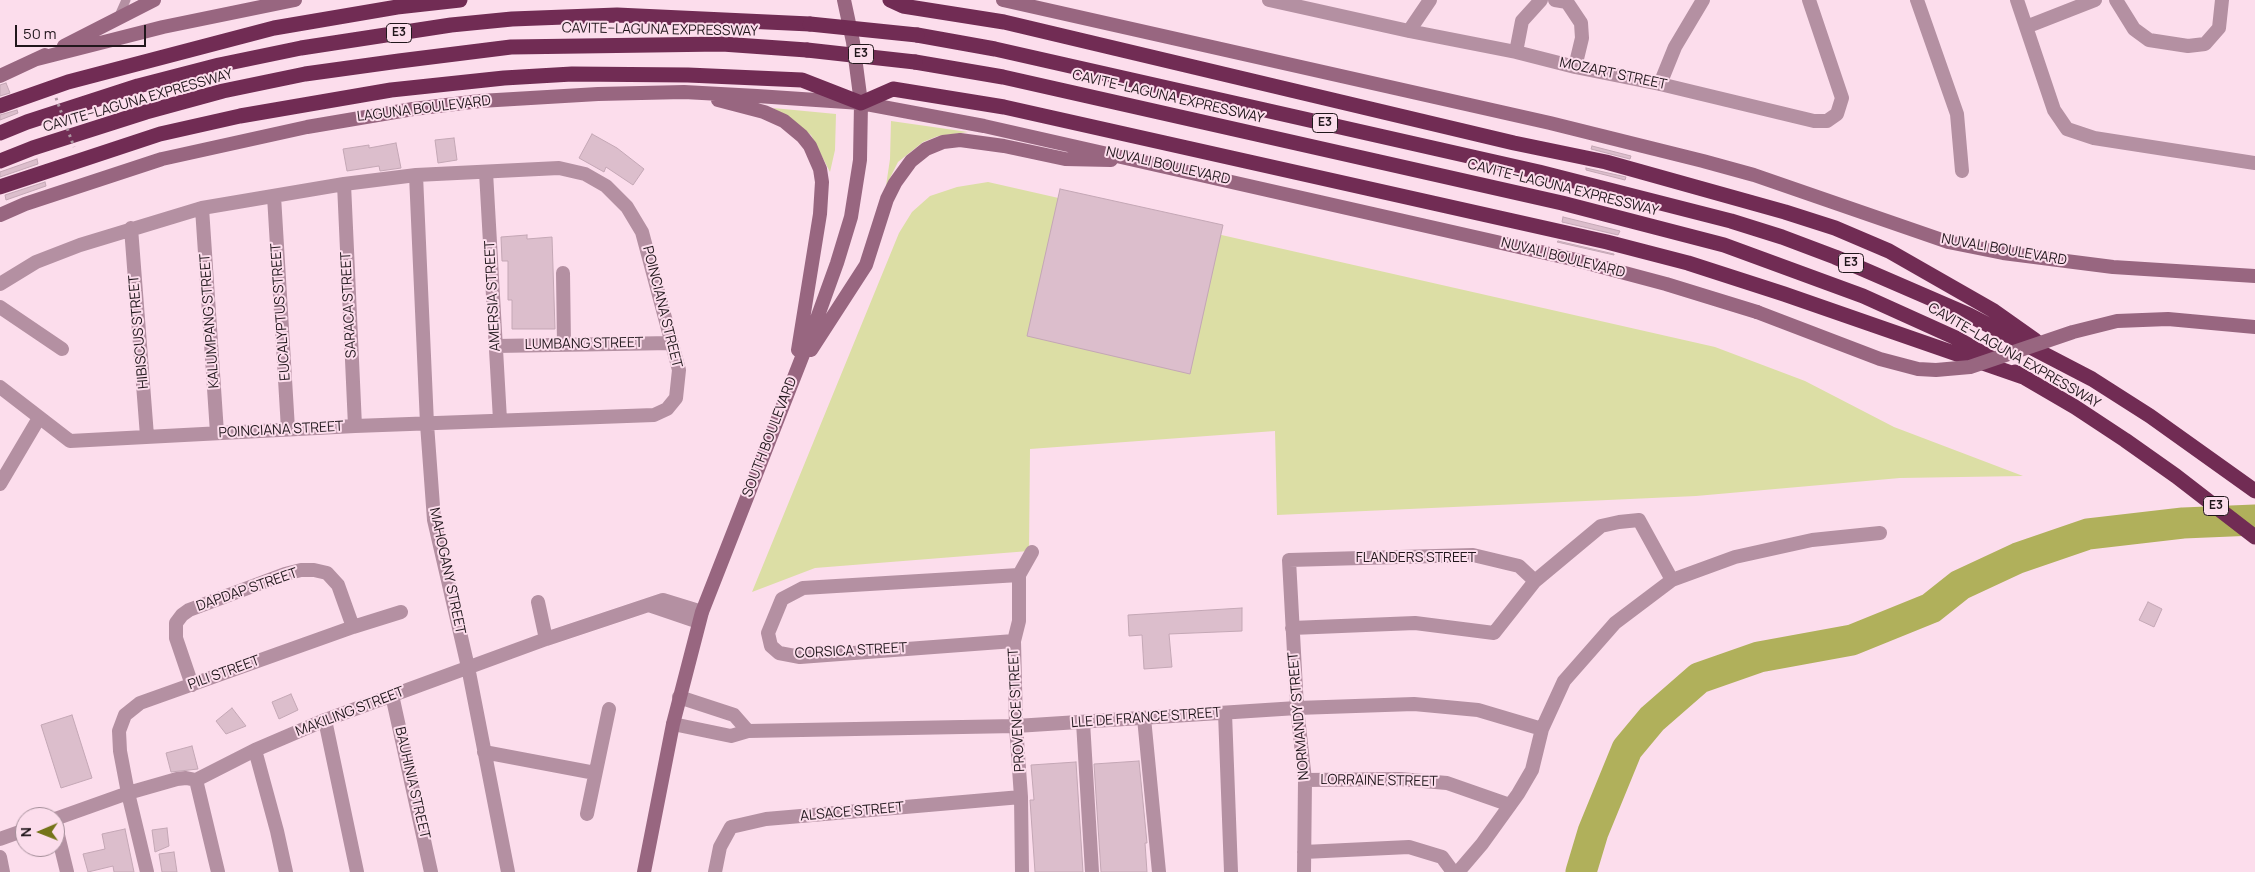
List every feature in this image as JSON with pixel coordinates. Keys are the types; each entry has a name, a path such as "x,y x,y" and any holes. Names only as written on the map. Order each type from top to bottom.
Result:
{"highway":[{"path":"0,106 68,82 274,28 388,9 460,0"},
{"path":"890,0 903,6 1004,22 1476,134 1611,164 1785,212 1835,228 1889,251 1994,311 2092,379"},
{"name":"CAVITE–LAGUNA EXPRESSWAY","path":"0,133 138,86 219,65 301,48 451,25 512,19 617,15 810,24 917,35 995,48 1538,172 1731,220 1835,256 1986,323 2092,379 2150,416 2234,474 2255,491"},
{"name":"CAVITE–LAGUNA EXPRESSWAY","path":"0,161 33,148 146,112 223,91 304,74 511,46 722,44 806,50 915,62 1003,77 1552,201 1724,246 1815,277 1911,316 1956,338 2075,407 2176,476 2255,537"},
{"path":"0,188 36,174 160,134 240,116 363,94 494,79 572,74 633,74 802,80 861,103 893,89 1004,107 1607,242 1688,263 1784,294 2023,377"}],"main road":[{"path":"0,76 117,20 154,0"},
{"path":"36,59 172,25 295,0"},
{"name":"SOUTH BOULEVARD","path":"644,872 672,724 701,617 838,263 851,217 862,144 861,103 853,42 844,0"},
{"name":"NUVALI BOULEVARD","path":"1003,0 1540,121 1703,160 1948,242 2003,253 2113,267 2255,276"},
{"path":"684,92 751,108 774,116 802,136 815,156 820,169 822,196 795,373"},
{"name":"LAGUNA BOULEVARD","path":"0,215 44,197 162,159 307,127 413,109 480,101 589,94 684,92 861,103"},
{"name":"NUVALI BOULEVARD","path":"861,103 984,126 1144,161 1572,259 1666,284 1757,312 1880,359 1918,369 1936,370 1970,367 2073,332 2117,321 2168,318 2255,327"},
{"path":"795,373 866,265 887,199 895,183 911,161 926,150 943,142 960,140 1004,146 1064,159 1144,161"}],"street":[{"name":"MOZART STREET","path":"1269,0 1516,52 1814,121 1827,121 1837,114 1842,98 1809,0"},
{"path":"1409,31 1430,0"},
{"path":"1516,52 1522,21 1541,0"},
{"path":"1554,0 1567,2 1581,23 1582,38 1575,67"},
{"path":"1660,84 1675,47 1703,0"},
{"path":"1917,0 1957,114 1962,171"},
{"path":"2017,0 2054,110 2067,129 2094,138 2255,163"},
{"path":"2026,27 2095,0"},
{"path":"2116,0 2134,30 2149,40 2188,46 2205,44 2219,28 2222,0"},
{"name":"POINCIANA STREET","path":"0,284 36,262 131,228 202,208 344,184 416,175 558,168 585,174 606,186 627,207 642,232 679,370 676,398 667,409 654,415 355,426 70,440 0,387"},
{"name":"AMERSIA STREET","path":"486,172 500,420"},
{"name":"MAHOGANY STREET","path":"416,175 427,424 434,520 468,667 508,872"},
{"name":"SARACA STREET","path":"344,184 355,426"},
{"name":"EUCALYPTUS STREET","path":"274,196 288,429"},
{"name":"KALUMPANG STREET","path":"202,208 218,433"},
{"name":"HIBISCUS STREET","path":"131,228 147,436"},
{"path":"563,273 564,345"},
{"path":"0,307 62,349"},
{"name":"LUMBANG STREET","path":"496,346 672,343"},
{"path":"0,484 39,418"},
{"path":"1292,628 1414,623 1494,633 1536,580 1601,526 1639,520 1672,580"},
{"path":"1458,872 1482,844 1532,770 1542,728 1564,681 1615,623 1672,580 1735,557 1812,540 1880,533"},
{"name":"PROVENCE STREET","path":"1022,872 1021,797 1016,726 1014,641 1019,621 1019,575 1032,552"},
{"name":"FLANDERS STREET","path":"1289,560 1473,555 1519,566 1536,580"},
{"name":"NORMANDY STREET","path":"1289,560 1297,708 1305,780 1304,872"},
{"name":"DAPDAP STREET","path":"192,684 176,638 176,623 182,615 189,610 285,574 301,570 327,573 338,585 353,627"},
{"name":"CORSICA STREET","path":"1014,641 800,657 779,653 770,646 768,633 782,599 803,588 1019,575"},
{"path":"538,602 546,639"},
{"name":"MAKILING STREET","path":"65,817 128,793 177,779 196,780 255,750 325,720 468,667 648,604 701,617"},
{"name":"PILI STREET","path":"147,872 120,751 119,731 125,715 140,703 400,612"},
{"name":"BAUHINIA STREET","path":"392,695 432,872"},
{"path":"679,697 734,716 748,731"},
{"name":"LLE DE FRANCE STREET","path":"672,724 731,736 748,731 1016,726 1297,708 1414,704 1478,710 1542,728"},
{"path":"587,814 609,710"},
{"path":"1225,713 1231,872"},
{"path":"1144,718 1158,872"},
{"path":"325,720 357,872"},
{"path":"1083,722 1092,872"},
{"path":"255,750 286,872"},
{"path":"484,752 596,773"},
{"name":"LORRAINE STREET","path":"1305,780 1400,779 1448,783 1510,804"},
{"path":"196,780 218,872"},
{"name":"ALSACE STREET","path":"715,872 720,847 731,828 740,825 766,819 1021,797"},
{"path":"0,839 15,834"},
{"path":"1304,852 1409,847 1442,857 1453,872"},
{"path":"0,857 3,872"},
{"path":"63,857 67,872"}],"lane":[{"path":"117,20 126,0"}],"path":[{"path":"56,98 74,147"}],"green space":[{"path":"773,108 836,114 835,150 830,172 811,135"},
{"path":"891,121 968,132 938,136 923,142 898,162 886,186 890,159"},
{"path":"988,182 1715,347 1805,381 1894,427 2023,476 1900,478 1696,496 1277,515 1275,431 1030,449 1029,551 815,568 752,592 899,233 912,212 930,196 957,187"}],"building":[{"path":"6,83 10,93 0,96 0,85"},
{"path":"17,110 18,113 0,120 0,115"},
{"path":"592,134 617,148 644,169 633,185 606,167 604,172 579,158"},
{"path":"454,138 457,160 438,163 435,140"},
{"path":"396,143 401,168 380,171 379,166 347,171 343,149 369,145 369,148"},
{"path":"1592,146 1631,156 1630,159 1591,149"},
{"path":"37,159 38,164 0,177 0,172"},
{"path":"1586,168 1626,177 1625,180 1586,170"},
{"path":"45,182 46,186 6,200 5,195"},
{"path":"1060,189 1223,225 1190,374 1027,336"},
{"path":"1563,217 1620,231 1618,235 1562,222"},
{"path":"527,235 527,239 552,237 555,329 512,329 512,300 508,300 508,261 502,261 501,237"},
{"path":"1557,242 1614,254 1614,255"},
{"path":"2148,602 2162,609 2154,627 2139,620"},
{"path":"1242,608 1242,631 1169,634 1172,667 1144,669 1142,635 1129,636 1128,615"},
{"path":"291,694 298,710 279,719 272,702"},
{"path":"232,708 246,726 226,734 216,721"},
{"path":"72,715 92,778 61,788 41,725"},
{"path":"192,746 198,769 171,772 166,753"},
{"path":"1139,761 1147,843 1145,843 1147,872 1101,872 1094,764"},
{"path":"1076,762 1083,872 1035,872 1030,800 1034,800 1031,765"},
{"path":"167,828 169,846 155,852 152,830"},
{"path":"125,829 134,872 114,872 113,866 88,872 83,854 105,849 102,834"},
{"path":"174,852 177,872 162,872 159,854"}],"waterway":[{"path":"1581,872 1593,832 1627,749 1652,719 1699,678 1759,657 1852,640 1931,608 1960,585 2018,558 2088,534 2183,523 2255,520"}]}
